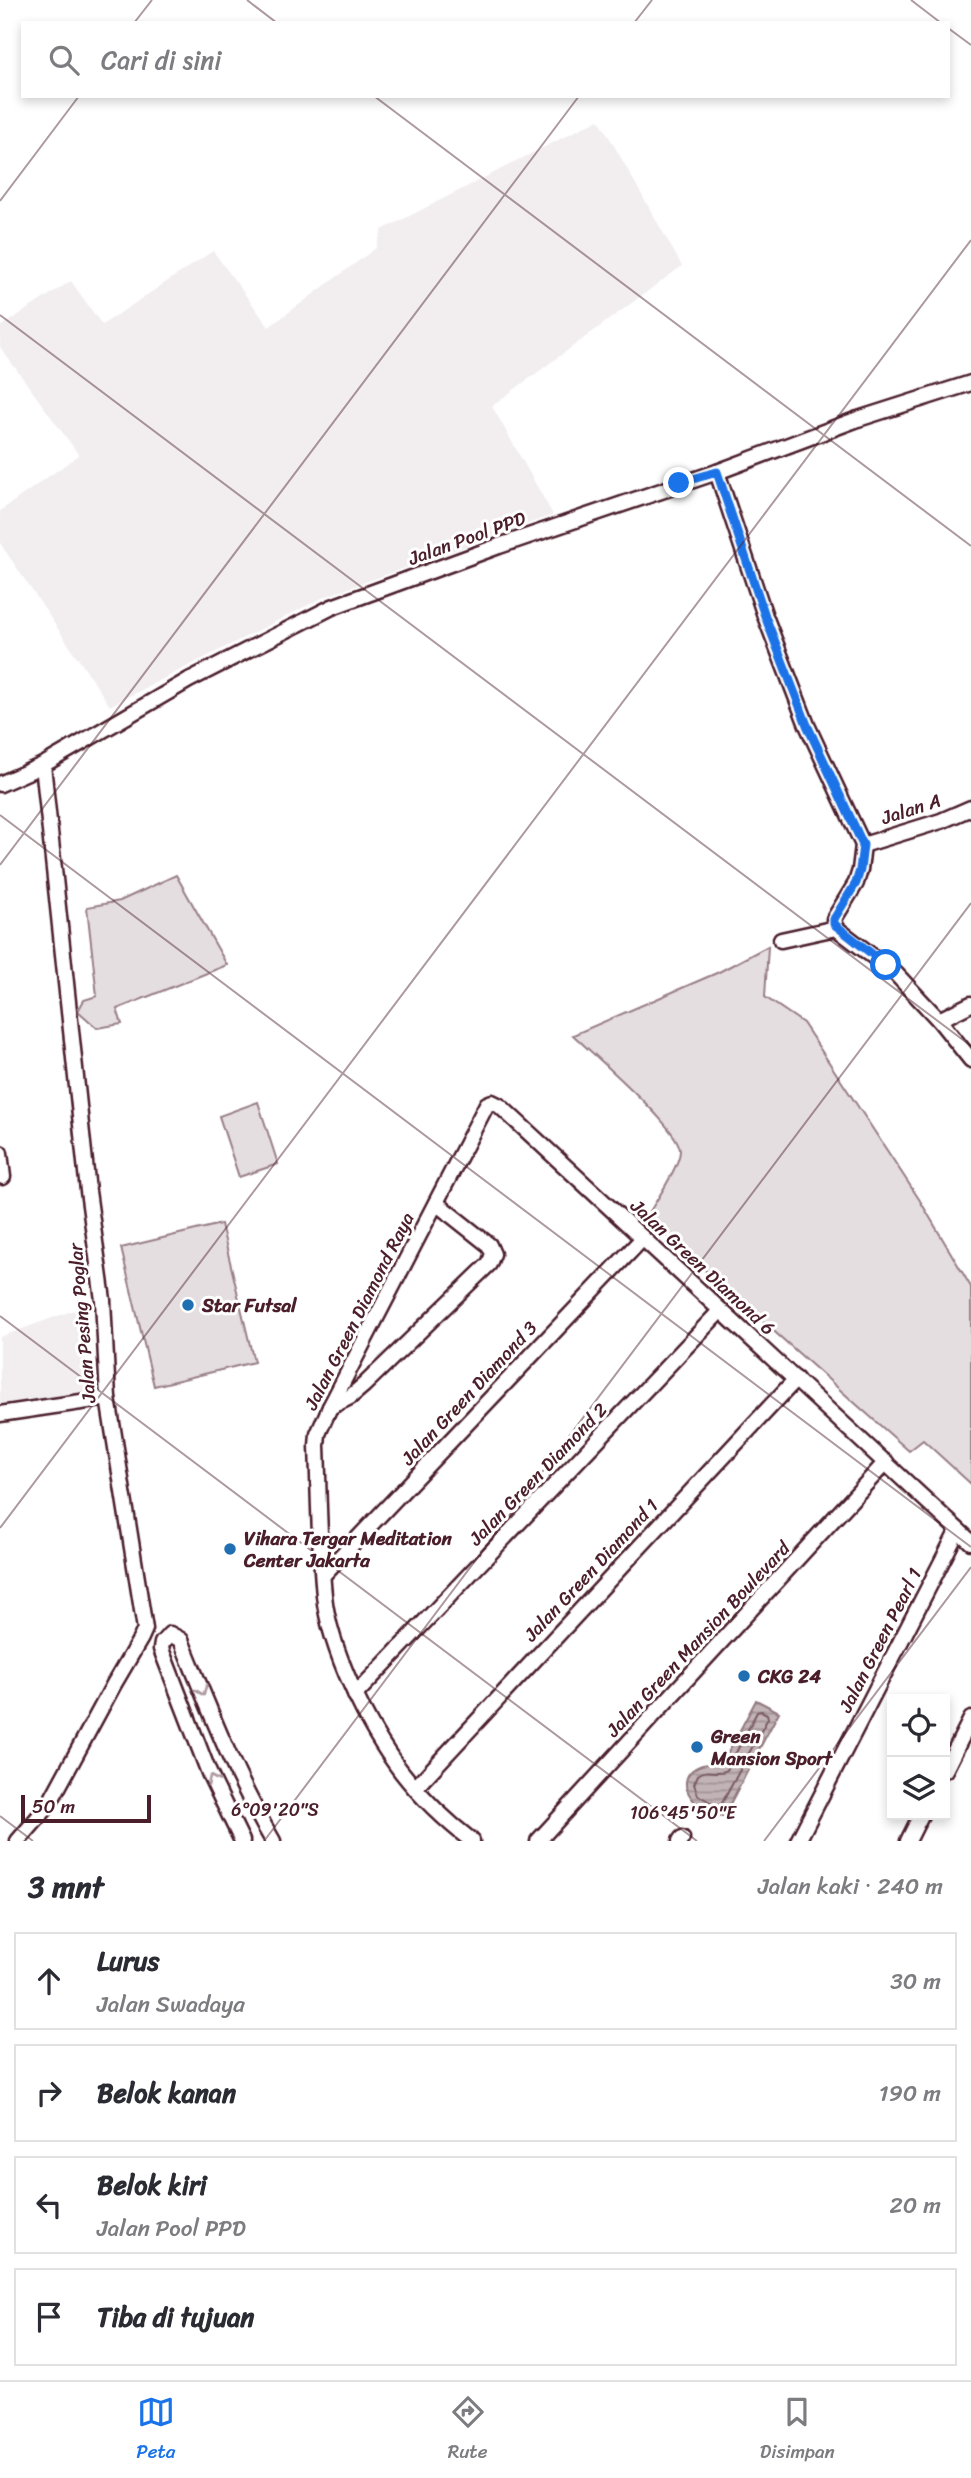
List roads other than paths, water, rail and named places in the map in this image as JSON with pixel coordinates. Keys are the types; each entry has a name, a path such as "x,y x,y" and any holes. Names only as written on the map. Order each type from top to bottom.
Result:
{"street":[{"name":"Jalan Pool PPD","path":"0,784 43,765 189,680 332,607 499,546 717,472 858,419 971,383"},
{"path":"717,472 765,616 807,725 863,845 856,883 834,919 836,928 886,965 939,1020 971,1060"},
{"name":"Jalan Pesing Poglar","path":"18,1841 48,1807 145,1629 108,1398 103,1300 88,1191 43,765"},
{"name":"Jalan A","path":"863,845 941,821 971,808"},
{"path":"781,940 836,928"},
{"path":"939,1020 971,1004"},
{"name":"Jalan Green Diamond Raya","path":"472,1841 415,1788 382,1748 355,1695 332,1637 324,1596 317,1446 318,1434 330,1406 483,1109 492,1102"},
{"name":"Jalan Green Diamond 6","path":"492,1102 500,1106 971,1542"},
{"path":"0,1153 3,1177"},
{"path":"330,1406 350,1397 489,1264 493,1254 489,1245 436,1203"},
{"name":"Jalan Green Diamond 3","path":"323,1575 643,1238"},
{"name":"Jalan Green Diamond 2","path":"355,1695 720,1311"},
{"name":"Jalan Green Diamond 1","path":"415,1788 796,1379"},
{"path":"0,1414 108,1398"},
{"name":"Jalan Green Mansion Boulevard","path":"538,1841 886,1462"},
{"name":"Jalan Green Pearl 1","path":"798,1841 958,1530"},
{"path":"242,1841 209,1773 160,1649 170,1634 181,1640 233,1765 273,1841"},
{"path":"950,1760 971,1719"},
{"path":"908,1841 918,1820"}],"water":[{"path":"756,1700 779,1712 723,1817 697,1804 687,1789 686,1782 688,1775 698,1766 721,1766"}],"place":[{"name":"Star Futsal","path":"188,1305"},
{"name":"Vihara Tergar Meditation Center Jakarta","path":"230,1549"},
{"name":"CKG 24","path":"744,1676"},
{"name":"Green Mansion Sport","path":"697,1747"}]}
